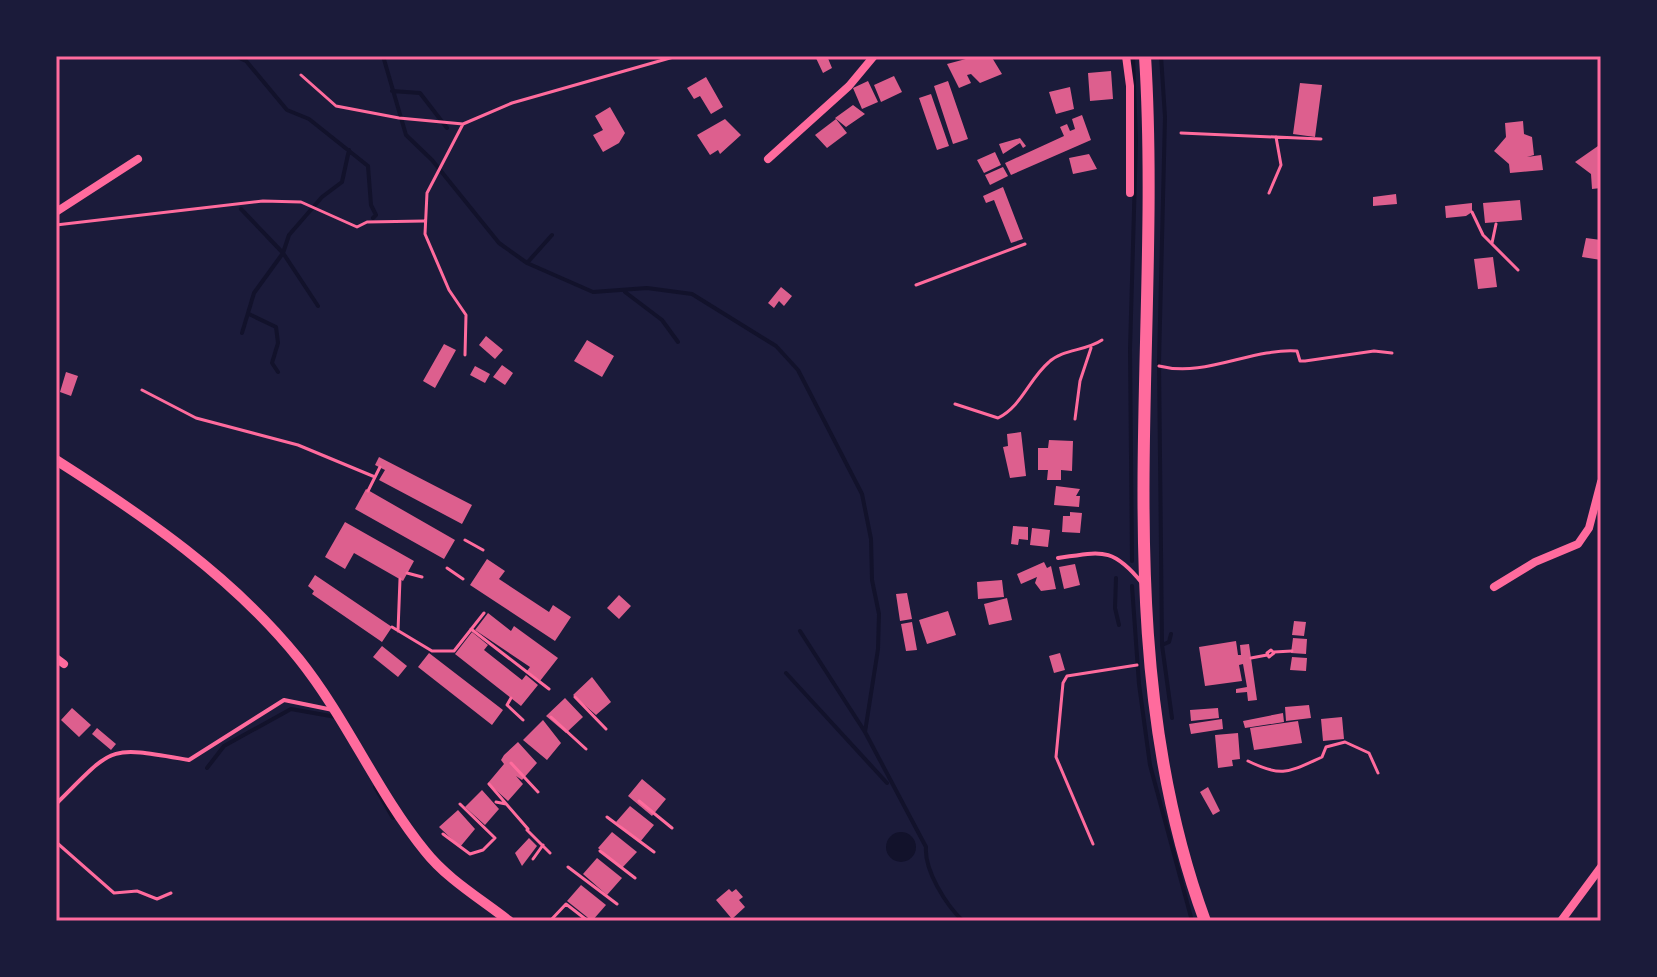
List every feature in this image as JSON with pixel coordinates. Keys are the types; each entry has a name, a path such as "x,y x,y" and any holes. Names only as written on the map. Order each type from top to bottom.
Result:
{"main road":[{"path":"1145,56 1148,122 1146,588 1154,709 1183,856 1205,921"}],"street":[{"path":"768,159 849,86 874,56"},
{"path":"1126,56 1130,86 1130,193"},
{"path":"56,212 138,159"},
{"path":"56,460 143,517 226,584 297,656 339,712 408,829 427,855 509,921"},
{"path":"1494,587 1535,562 1567,551 1585,537 1601,482"},
{"path":"1561,921 1601,867"}],"lane":[{"path":"1058,558 1105,552 1115,555 1146,588"},
{"path":"56,804 113,752 129,750 189,760 284,700 339,712"}],"path":[{"path":"301,75 336,106 401,118 463,124 512,103 677,56"},
{"path":"463,124 427,193 425,234 449,290 466,315 465,355"},
{"path":"1181,133 1321,139"},
{"path":"1269,193 1281,165 1276,137"},
{"path":"56,225 263,201 301,202 357,227 367,222 426,221"},
{"path":"1472,212 1483,235 1518,270"},
{"path":"1492,243 1496,224"},
{"path":"916,285 1025,244"},
{"path":"955,404 998,418 1013,410 1031,380 1051,359 1091,348 1102,340"},
{"path":"1075,419 1080,381 1091,348"},
{"path":"1162,367 1180,371 1240,361 1279,350 1297,351 1300,361 1374,351 1392,353"},
{"path":"142,390 196,418 298,445 375,477"},
{"path":"368,491 380,467"},
{"path":"465,540 483,550"},
{"path":"447,568 463,579"},
{"path":"407,573 422,577"},
{"path":"398,631 400,579"},
{"path":"392,627 432,651 454,651 484,613"},
{"path":"471,629 549,689"},
{"path":"1251,658 1267,655 1268,651 1292,651"},
{"path":"1093,844 1056,757 1063,683 1067,676 1139,665"},
{"path":"575,697 606,729"},
{"path":"511,698 507,705 523,720"},
{"path":"551,717 586,749"},
{"path":"1248,761 1272,773 1289,772 1322,757 1326,747 1345,742 1369,753 1378,773"},
{"path":"511,763 538,792"},
{"path":"489,784 550,853"},
{"path":"501,794 507,804"},
{"path":"639,801 672,828"},
{"path":"496,802 507,804"},
{"path":"443,834 470,854 483,850 495,838 460,804"},
{"path":"607,817 654,852"},
{"path":"56,842 114,893 137,891 157,899 171,893"},
{"path":"533,859 543,845"},
{"path":"600,851 635,878"},
{"path":"568,867 617,904"},
{"path":"550,921 566,904 588,921"}],"shaded area":[{"path":"901,832 912,836 916,847 912,858 901,862 890,858 886,847 890,836"}],"building":[{"path":"815,56 827,56 832,68 823,73"},
{"path":"977,56 991,56 1002,74 980,83 971,74 967,75 971,83 959,88 947,64"},
{"path":"1111,71 1113,99 1090,101 1088,73"},
{"path":"894,76 902,92 881,102 874,85"},
{"path":"706,77 723,107 711,114 700,96 694,99 687,88"},
{"path":"868,81 878,102 862,109 853,88"},
{"path":"948,81 968,139 953,144 934,86"},
{"path":"1300,83 1322,85 1315,137 1293,134"},
{"path":"1070,87 1074,109 1056,114 1049,92"},
{"path":"931,94 949,146 937,150 919,98"},
{"path":"853,105 865,114 846,127 835,118"},
{"path":"610,107 625,133 619,143 603,152 593,135 603,130 595,116"},
{"path":"1082,115 1091,140 1011,175 1005,163 1064,136 1060,127 1067,124 1070,131 1075,129 1072,119"},
{"path":"725,119 741,135 720,154 718,150 710,155 697,135"},
{"path":"836,119 847,133 827,148 815,135"},
{"path":"1523,121 1524,134 1532,137 1534,155 1527,157 1541,155 1543,170 1510,173 1509,164 1494,151 1506,137 1505,123"},
{"path":"1020,138 1026,146 1023,148 1020,143 1003,154 999,144"},
{"path":"1598,146 1601,188 1592,189 1591,174 1575,162"},
{"path":"995,152 1001,165 984,173 977,160"},
{"path":"1089,154 1097,169 1073,174 1069,158"},
{"path":"1003,167 1008,176 990,185 985,175"},
{"path":"1003,187 1023,239 1011,243 994,200 986,203 983,196"},
{"path":"1396,194 1397,204 1373,206 1373,197"},
{"path":"1520,200 1522,220 1485,223 1483,203"},
{"path":"1472,203 1472,212 1466,216 1446,218 1445,206"},
{"path":"1586,238 1601,240 1601,260 1582,257"},
{"path":"1493,257 1497,287 1478,289 1474,259"},
{"path":"781,287 792,296 784,306 779,301 774,308 768,303"},
{"path":"486,336 503,350 495,359 479,345"},
{"path":"587,340 614,356 602,377 574,361"},
{"path":"444,344 456,350 435,388 423,381"},
{"path":"502,365 513,373 505,385 493,377"},
{"path":"475,366 490,374 485,383 470,375"},
{"path":"66,372 78,376 71,396 60,392"},
{"path":"1021,432 1026,476 1010,478 1003,447 1008,446 1007,434"},
{"path":"1049,440 1073,441 1072,471 1061,470 1061,480 1047,480 1048,470 1038,470 1038,448 1048,448"},
{"path":"379,457 472,505 462,524 379,480 385,470 375,465"},
{"path":"1056,486 1080,489 1076,496 1080,496 1079,507 1054,505"},
{"path":"366,489 455,540 444,559 355,509"},
{"path":"1070,512 1082,513 1080,533 1062,532 1063,516 1070,516"},
{"path":"345,522 414,561 403,581 354,553 345,569 325,557"},
{"path":"1013,526 1028,527 1028,540 1019,539 1018,545 1011,544"},
{"path":"1032,528 1050,530 1048,547 1030,545"},
{"path":"487,559 505,571 499,579 549,612 553,605 571,617 555,641 470,585"},
{"path":"1044,562 1047,568 1051,566 1056,589 1041,591 1035,583 1037,577 1021,584 1017,574"},
{"path":"1075,564 1080,585 1064,589 1059,567"},
{"path":"315,575 392,627 382,642 312,594 314,591 308,586"},
{"path":"1002,580 1004,597 978,599 977,582"},
{"path":"907,593 912,619 900,621 896,594"},
{"path":"619,595 631,606 619,619 607,608"},
{"path":"1007,598 1012,620 989,625 984,604"},
{"path":"948,611 956,635 927,644 919,620"},
{"path":"488,613 511,631 514,626 558,658 540,681 527,671 530,667 475,630"},
{"path":"1294,621 1306,622 1304,636 1292,635"},
{"path":"912,622 917,650 906,651 901,624"},
{"path":"472,632 488,645 484,650 522,680 526,675 538,685 521,706 455,654"},
{"path":"1293,638 1307,639 1306,654 1291,653"},
{"path":"1236,641 1238,655 1241,655 1240,645 1249,644 1257,700 1248,701 1247,692 1236,693 1236,689 1247,687 1243,664 1239,665 1242,681 1205,686 1199,647"},
{"path":"382,646 407,666 398,677 373,657"},
{"path":"429,653 503,710 492,725 418,667"},
{"path":"1060,653 1065,670 1054,673 1049,656"},
{"path":"1292,657 1307,658 1306,671 1290,670"},
{"path":"592,677 611,702 596,715 573,695"},
{"path":"565,698 583,717 566,733 546,716"},
{"path":"1309,705 1311,718 1286,721 1285,707"},
{"path":"72,708 91,725 79,737 61,720"},
{"path":"1218,708 1219,718 1191,721 1190,710"},
{"path":"1283,713 1284,722 1245,728 1243,721"},
{"path":"1342,717 1344,739 1323,741 1321,719"},
{"path":"1222,719 1223,729 1191,734 1189,724"},
{"path":"543,720 561,743 547,760 523,740"},
{"path":"1298,721 1302,743 1254,750 1250,728"},
{"path":"97,728 116,744 111,750 92,734"},
{"path":"1238,733 1240,759 1232,760 1233,766 1218,768 1215,735"},
{"path":"518,742 537,763 522,780 516,776 523,784 508,801 488,783 504,764 501,760 504,755"},
{"path":"642,779 666,799 652,816 628,796"},
{"path":"1208,787 1220,811 1213,815 1200,792"},
{"path":"482,790 499,809 485,825 465,807"},
{"path":"630,806 654,825 640,842 616,822"},
{"path":"458,810 475,829 460,847 439,827"},
{"path":"612,832 637,852 622,868 598,848"},
{"path":"529,838 537,846 522,866 515,853"},
{"path":"597,858 622,878 607,895 583,874"},
{"path":"581,885 606,905 592,921 567,901"},
{"path":"729,889 732,892 736,889 743,897 739,900 745,907 732,919 716,900"}],"waterway":[{"path":"235,56 246,61"},
{"path":"242,56 287,110 309,119 368,166 371,205 376,215 373,218"},
{"path":"383,56 406,135 432,160 499,243 527,263 593,292 647,288 692,294 776,346 798,370 862,494 871,539 872,580 879,614 878,649 865,732"},
{"path":"1132,561 1130,350 1136,141 1133,56"},
{"path":"1161,56 1165,117 1159,362 1162,645"},
{"path":"392,91 420,93 447,128"},
{"path":"242,333 254,293 283,253 289,235 322,197 342,182 349,150"},
{"path":"241,209 283,253 318,306"},
{"path":"527,263 552,235"},
{"path":"625,292 662,320 678,342"},
{"path":"249,314 276,327 278,343 272,363 278,372"},
{"path":"1116,578 1115,608 1119,625"},
{"path":"1132,586 1139,684 1150,765 1192,921"},
{"path":"800,631 865,732 926,847 937,887 963,921"},
{"path":"1171,634 1169,642 1162,645 1172,718"},
{"path":"786,673 887,783"},
{"path":"207,768 224,746 291,709 336,717"},
{"path":"375,787 393,818"}]}
